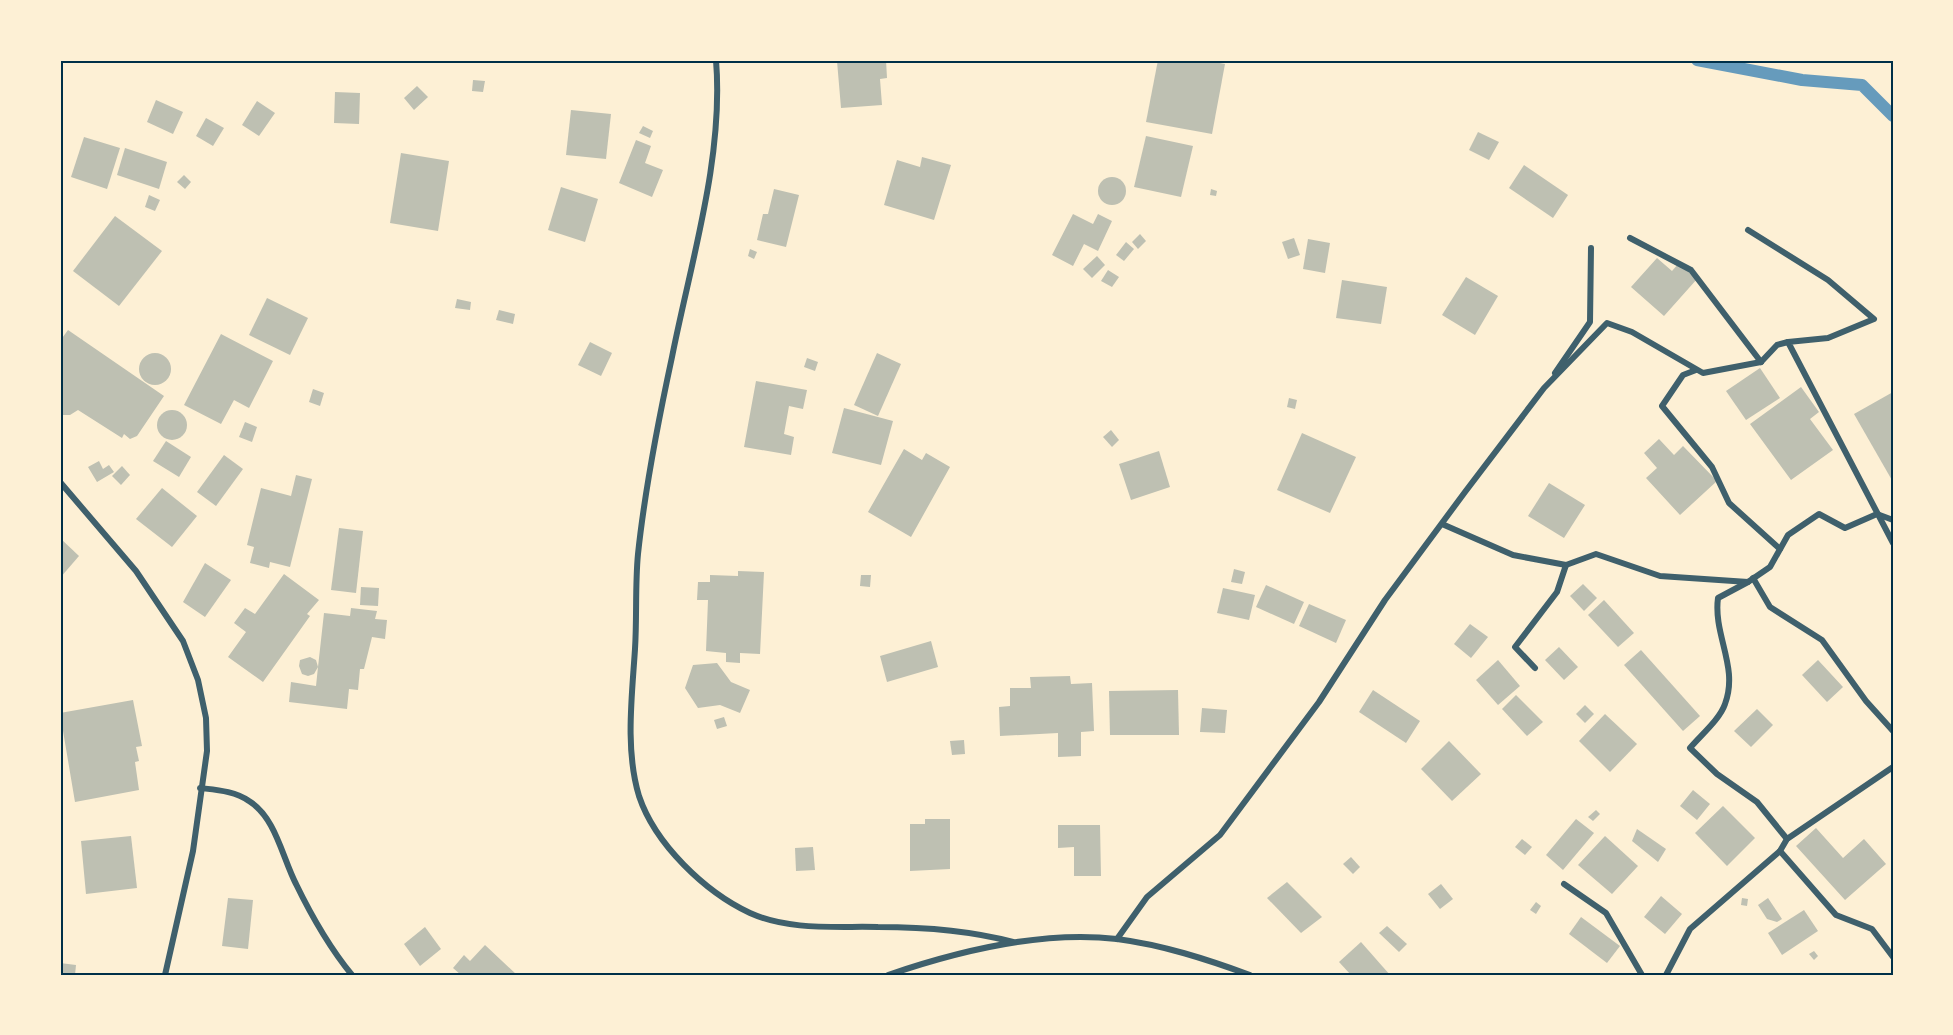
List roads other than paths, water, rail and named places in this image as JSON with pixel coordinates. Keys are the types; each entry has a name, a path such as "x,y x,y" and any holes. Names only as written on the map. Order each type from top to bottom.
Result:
{"street":[{"path":"716,60 717,133 649,471 638,557 631,726 639,794 652,826 680,858 714,892 751,913 785,924 945,929 984,934 1013,942"},
{"path":"1544,388 1607,323 1632,332 1703,373 1761,362 1777,345 1828,339 1874,319 1828,280 1748,230"},
{"path":"1630,238 1691,270 1761,362"},
{"path":"1116,939 1147,897 1220,835 1233,819 1319,702 1385,600 1544,388 1590,322 1591,248"},
{"path":"1788,342 1893,543"},
{"path":"1696,370 1683,375 1662,406 1712,467 1729,503 1780,549"},
{"path":"60,482 136,571 183,641 198,680 206,718 207,751 200,788 193,851 165,975"},
{"path":"1787,839 1757,802 1717,774 1690,748 1725,705 1731,673 1716,615 1718,598 1770,567 1788,534 1819,514 1845,528 1877,514 1893,520"},
{"path":"1442,524 1513,555 1566,565 1596,554 1660,576 1751,580"},
{"path":"1535,668 1515,647 1557,592 1566,565"},
{"path":"1751,580 1770,607 1822,640 1866,701 1893,731"},
{"path":"1666,975 1690,929 1780,851 1787,839 1893,767"},
{"path":"200,788 236,794 250,801 266,816 295,883 332,951 352,975"},
{"path":"1780,851 1836,915 1872,929 1893,957"},
{"path":"1564,884 1606,912 1642,975"},
{"path":"888,975 961,953 1013,942 1116,939 1196,956 1250,975"}],"waterway":[{"path":"1697,60 1802,80 1862,85 1893,116"}]}
